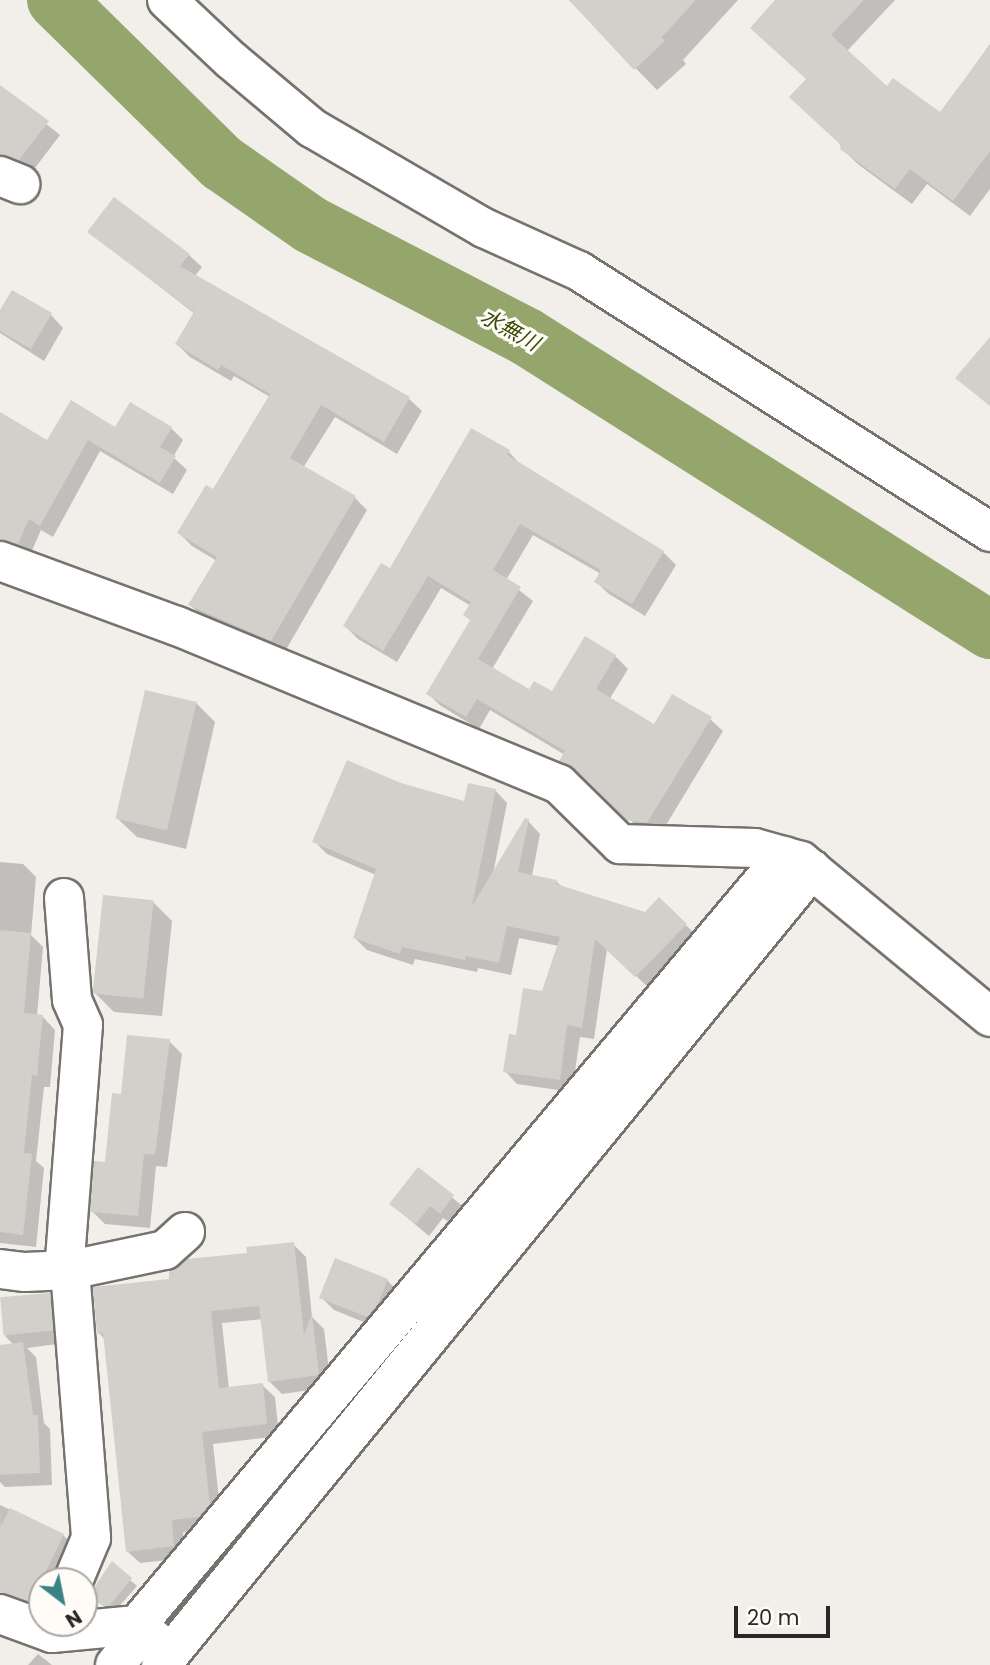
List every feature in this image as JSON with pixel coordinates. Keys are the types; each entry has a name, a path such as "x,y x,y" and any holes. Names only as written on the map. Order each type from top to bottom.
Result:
{"street":[{"path":"167,0 231,60 312,128 484,228 579,271 990,532"},
{"path":"0,561 177,626 559,784 620,844 755,848 798,863 990,1017"},
{"path":"115,1665 159,1648 798,863"},
{"path":"64,898 72,1000 83,1025 65,1257 71,1270 91,1538 79,1567"},
{"path":"0,1269 25,1272 71,1270 165,1250 185,1232"},
{"path":"0,1614 28,1621"},
{"path":"98,1636 159,1648"}],"building":[{"path":"569,0 696,0 662,37 665,41 634,70"},
{"path":"775,0 864,0 831,35 887,86 893,78 940,112 990,45 990,151 953,201 910,169 895,189 840,149 842,146 789,97 806,79 750,28"},
{"path":"0,85 49,121 19,160 0,155"},
{"path":"114,197 190,254 180,266 410,397 384,442 321,405 290,458 356,496 271,641 188,605 217,557 177,533 206,485 213,489 270,394 221,365 218,370 175,344 194,312 87,232"},
{"path":"12,290 52,313 31,349 0,331 0,310"},
{"path":"990,337 990,406 955,378"},
{"path":"71,400 115,427 130,402 172,427 160,447 176,456 160,483 88,440 40,526 29,519 18,544 0,540 0,412 47,440"},
{"path":"471,428 510,450 507,455 664,551 632,604 594,582 601,570 520,524 493,570 521,587 478,659 529,689 534,681 552,691 585,636 616,655 596,689 654,724 672,694 712,717 647,823 626,820 574,768 559,761 565,751 477,699 466,717 426,694 470,620 463,615 471,602 428,576 383,651 343,626 381,563 390,568"},
{"path":"145,690 197,702 167,831 115,819"},
{"path":"347,760 401,783 464,801 468,783 496,789 472,906 525,818 529,819 518,872 557,880 556,884 645,912 659,897 687,924 635,977 595,939 582,1028 567,1025 560,1080 503,1072 509,1034 516,1035 523,988 542,991 560,937 507,926 499,963 466,956 465,960 402,947 400,954 353,938 376,869 312,842"},
{"path":"103,895 154,900 143,999 93,993"},
{"path":"0,930 31,933 24,1013 43,1015 37,1076 32,1075 24,1153 32,1154 23,1235 0,1232"},
{"path":"127,1035 170,1039 155,1155 144,1154 138,1216 90,1212 94,1161 105,1162 112,1093 121,1094"},
{"path":"418,1167 454,1195 440,1214 430,1206 416,1224 389,1204"},
{"path":"294,1242 304,1335 312,1314 319,1375 268,1382 259,1306 211,1311 219,1388 263,1383 267,1424 202,1432 210,1505 199,1517 172,1520 174,1546 126,1552 103,1333 97,1334 93,1287 169,1279 169,1272 187,1259 247,1253 246,1247"},
{"path":"335,1258 388,1279 377,1306 367,1317 319,1298"},
{"path":"50,1293 53,1331 4,1335 0,1297"},
{"path":"23,1342 33,1415 38,1415 40,1473 0,1475 0,1345"},
{"path":"10,1508 64,1534 48,1567 28,1567 28,1601 0,1593 0,1528"},
{"path":"112,1561 132,1578 109,1606 98,1602 98,1582"}],"waterway":[{"name":"水無川","path":"56,0 222,163 311,225 527,337 990,630"}]}
